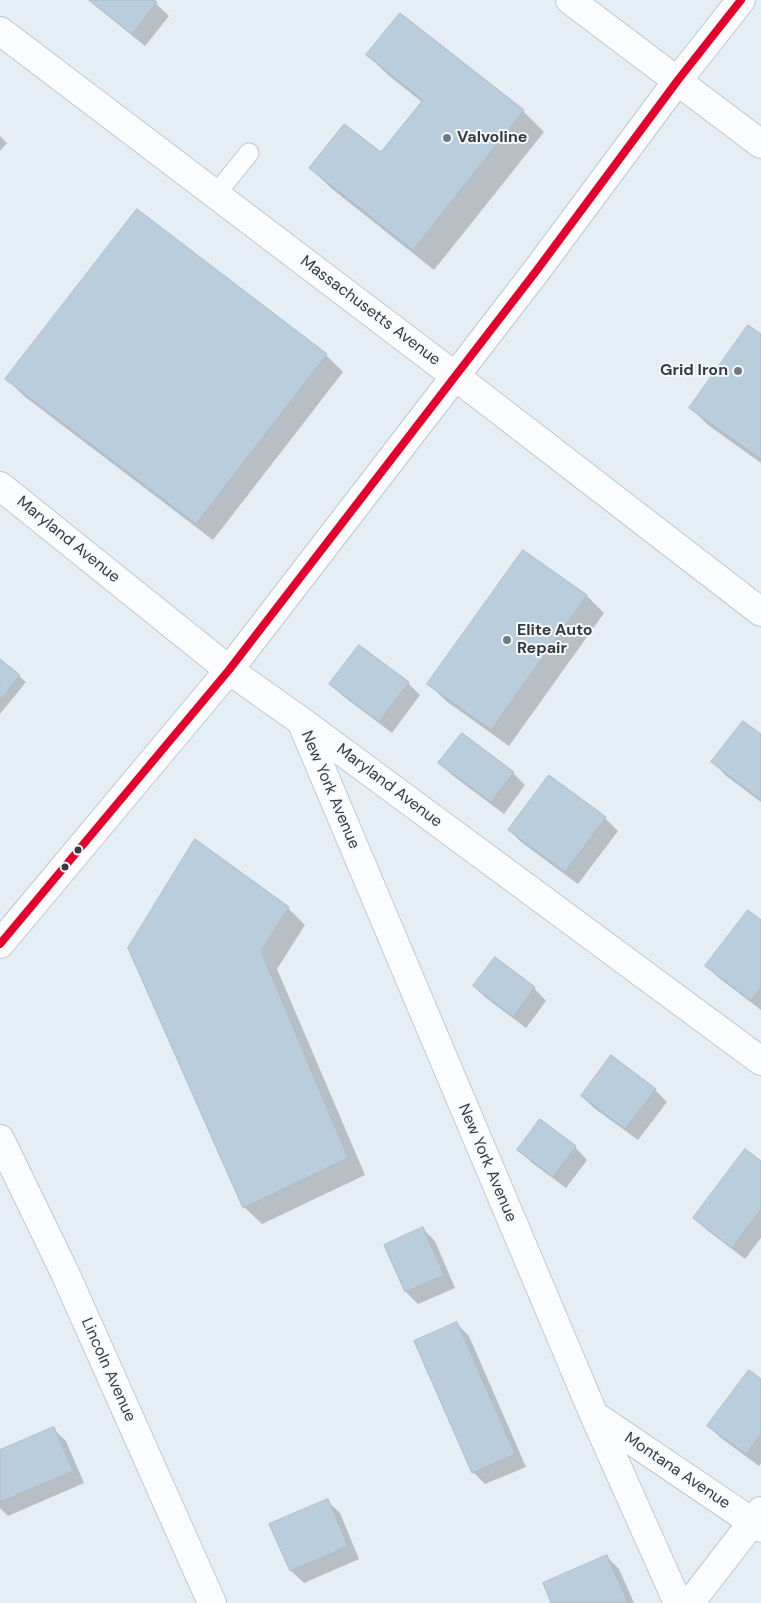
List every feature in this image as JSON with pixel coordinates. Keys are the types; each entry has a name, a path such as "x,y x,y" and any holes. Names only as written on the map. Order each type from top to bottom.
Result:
{"street":[{"path":"570,0 761,144"},
{"path":"0,944 229,670 741,0"},
{"name":"Massachusetts Avenue","path":"0,31 455,376 761,612"},
{"name":"Maryland Avenue","path":"0,486 229,670 301,721 761,1061"},
{"name":"New York Avenue","path":"301,721 594,1415 678,1603"},
{"name":"Lincoln Avenue","path":"0,1139 65,1273 212,1603"},
{"name":"Montana Avenue","path":"594,1415 758,1520"},
{"path":"690,1603 758,1520"}],"lane":[{"path":"216,194 249,153"}],"building":[{"path":"89,0 154,0 157,2 132,34"},
{"name":"Valvoline","path":"400,13 524,110 413,250 309,168 344,124 381,152 423,100 366,55"},
{"path":"137,209 327,354 196,524 5,379"},
{"name":"Grid Iron","path":"748,325 761,334 761,459 689,408"},
{"name":"Elite Auto Repair","path":"523,550 587,595 491,730 427,684"},
{"path":"359,645 409,682 379,722 329,684"},
{"path":"0,659 20,675 0,700"},
{"path":"743,721 761,734 761,800 711,762"},
{"path":"462,733 514,772 491,802 438,763"},
{"path":"549,775 606,817 565,872 508,830"},
{"path":"195,839 289,907 261,951 348,1158 243,1208 128,948"},
{"path":"748,910 761,920 761,987 751,1001 705,966"},
{"path":"495,957 535,987 513,1017 473,986"},
{"path":"611,1055 656,1089 625,1129 581,1096"},
{"path":"540,1119 576,1146 553,1177 517,1150"},
{"path":"745,1149 761,1161 761,1209 732,1248 693,1218"},
{"path":"423,1227 444,1275 405,1292 384,1245"},
{"path":"457,1322 515,1454 472,1473 414,1341"},
{"path":"749,1370 761,1379 761,1434 746,1454 707,1426"},
{"path":"54,1427 73,1471 0,1502 0,1450"},
{"path":"328,1499 348,1546 290,1571 269,1524"},
{"path":"607,1555 628,1603 551,1603 543,1583"}],"transit line":[{"path":"0,944 229,670 537,270 678,80 741,0"}],"place":[{"name":"Valvoline","path":"447,138"},
{"name":"Grid Iron","path":"738,371"},
{"name":"Elite Auto Repair","path":"507,640"}]}
